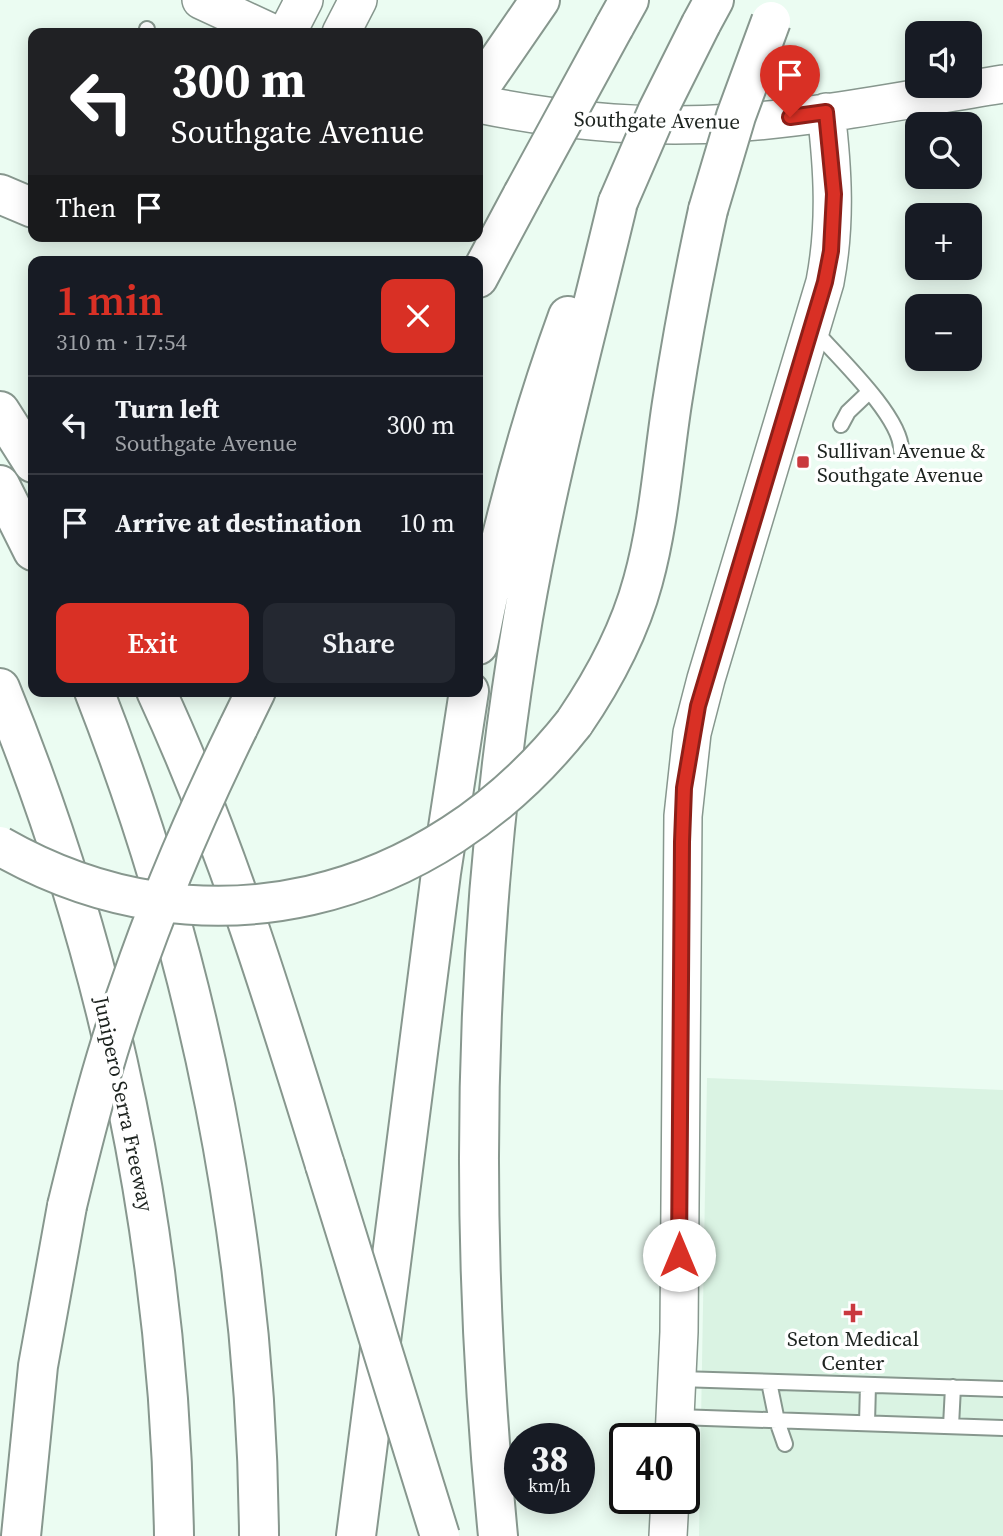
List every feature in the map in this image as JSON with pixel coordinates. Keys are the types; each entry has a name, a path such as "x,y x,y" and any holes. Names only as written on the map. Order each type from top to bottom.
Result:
{"highway":[{"path":"0,846 76,882 142,899 238,905 309,896 380,874 447,841 515,789 553,750 574,723 609,667 643,581 657,511 689,302 708,209 736,116 776,11"},
{"path":"483,623 512,496 542,392 578,290 657,112 707,12"},
{"path":"483,83 531,13"},
{"path":"483,269 622,13"},
{"path":"0,194 28,206"},
{"path":"498,1536 488,1417 480,1229 482,1062 492,862 503,752 528,587 548,492 618,202"},
{"path":"0,411 28,455"},
{"path":"0,485 28,541"},
{"name":"Junipero Serra Freeway","path":"0,688 35,778 69,880 102,993 120,1069 145,1199 158,1293 170,1414 174,1536"},
{"path":"96,697 139,816 170,916 220,1128 240,1253 248,1331 256,1421 260,1536"},
{"path":"159,697 200,792 237,890 440,1536"},
{"path":"19,1536 38,1366 67,1206 96,1092 130,985 169,880 253,697"},
{"path":"356,1536 442,862 468,697"}],"street":[{"path":"201,0 261,28"},
{"path":"290,28 304,0"},
{"path":"344,28 358,0"},
{"name":"Southgate Avenue","path":"483,105 553,117 645,124 731,123 826,112 1003,84"},
{"path":"675,1423 682,842 686,775 692,733 705,679 813,328 827,272 833,222 833,174 826,112"},
{"path":"668,1536 669,1514"}],"lane":[{"path":"813,328 892,420 901,442 901,450"},
{"path":"841,425 848,412 869,392"},
{"path":"677,1379 1003,1389"},
{"path":"768,1381 785,1444"},
{"path":"867,1423 869,1385"},
{"path":"951,1426 953,1387"},
{"path":"700,1426 777,1421 1003,1428"}],"shaded area":[{"name":"Seton Medical Center","path":"707,1078 1003,1090 1003,1536 699,1536"}],"place":[{"name":"Sullivan Avenue & Southgate Avenue","path":"803,462"},
{"name":"Seton Medical Center","path":"853,1313"}],"route":[{"path":"679,1255 682,842 684,788 692,733 705,679 817,314 831,251 834,194 826,112 790,117"}]}
